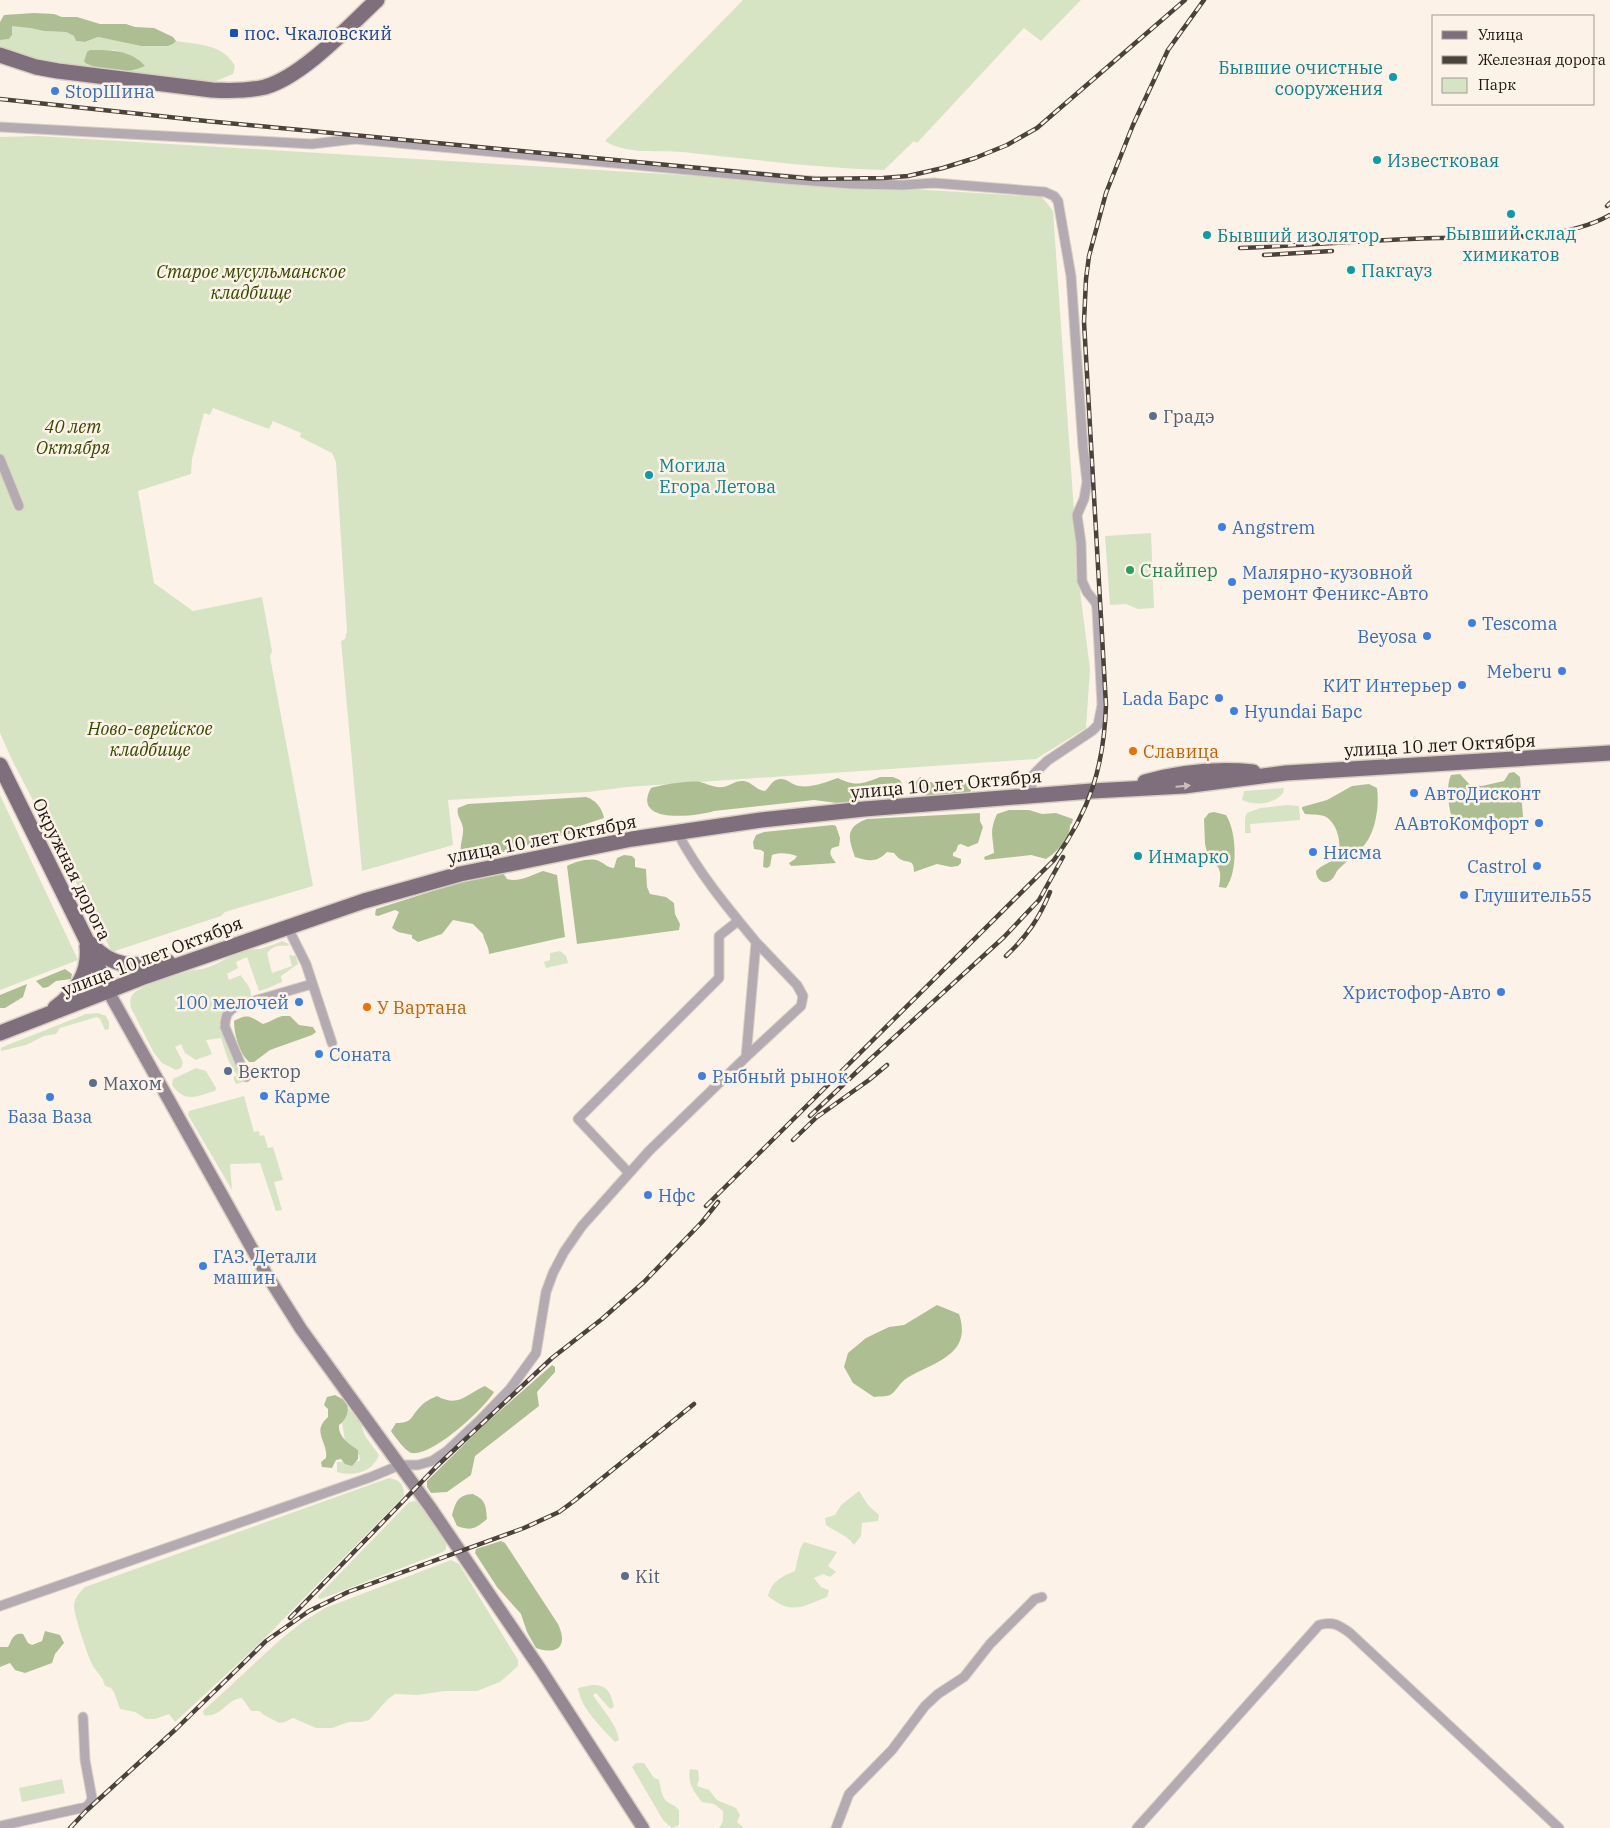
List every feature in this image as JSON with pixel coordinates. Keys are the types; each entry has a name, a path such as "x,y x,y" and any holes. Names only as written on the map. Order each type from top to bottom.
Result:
{"main road":[{"path":"0,54 36,67 86,76 230,92 253,89 282,80 298,70 377,0"},
{"name":"улица 10 лет Октября","path":"0,1033 188,960 364,901 460,874 605,844 761,820 843,811 1116,790 1169,775 1205,770 1236,770 1272,774 1610,753"},
{"name":"Окружная дорога","path":"0,765 86,939 108,991"},
{"path":"86,939 106,958 122,964 140,965 188,960"},
{"path":"42,1018 70,995 83,978 88,955 86,939"}],"street":[{"path":"0,126 312,144 355,139 810,182 934,183 1045,192 1054,196 1058,202 1071,276 1087,482 1086,494 1077,515 1077,520 1081,543 1082,581 1087,592 1096,603 1097,609 1102,705 1098,725 1092,731 1047,761 1032,775 1030,796"},
{"path":"0,459 19,506"},
{"path":"0,1606 371,1477 400,1465 418,1465 432,1461 447,1451 510,1389 536,1353 546,1292 564,1252 582,1226 649,1151 801,1006 803,996 797,985 738,921 689,855 677,832"},
{"path":"629,1173 578,1119 719,978 719,936 738,921"},
{"path":"286,926 306,964 332,1043"},
{"path":"746,1057 756,942"},
{"path":"246,1077 225,1026 225,1018 229,1011 237,1006 312,984"},
{"path":"108,991 265,1272 301,1329 400,1465 541,1670 643,1828"},
{"path":"836,1828 849,1794 892,1750 925,1706 938,1694 964,1677 990,1644 1035,1599 1042,1597"},
{"path":"1136,1828 1316,1629 1320,1625 1329,1622 1341,1626 1350,1633 1559,1828"},
{"path":"0,1826 86,1807 90,1803 92,1798 85,1760 82,1717"}],"green space":[{"path":"743,0 1081,0 1041,41 1024,28 917,143 914,141 884,170 809,165 683,152 633,150 605,141"},
{"path":"34,13 77,17 100,24 126,24 135,27 154,28 173,37 176,41 168,46 141,46 98,37 85,42 76,41 74,36 66,32 12,26 12,35 9,39 0,40 0,22 4,15"},
{"path":"12,25 44,31 66,32 74,36 76,41 86,42 98,37 141,46 168,46 176,41 209,46 230,58 235,66 233,74 214,82 121,73 139,59 114,50 87,52 84,61 86,64 100,69 28,58 0,46 0,40 9,39 12,35"},
{"path":"90,50 127,54 145,66 123,72 101,69 85,63 87,52"},
{"path":"38,136 1042,197 1053,211 1079,583 1090,669 1086,728 1036,759 627,787 588,792 448,800 453,845 362,871 341,641 345,639 347,631 336,462 332,453 300,437 301,433 273,421 269,429 213,408 210,415 204,413 192,459 191,474 138,491 154,583 193,611 262,597 272,651 270,657 313,886 225,912 221,916 112,952 12,760 0,733 0,137"},
{"name":"Снайпер","path":"1151,533 1154,608 1138,609 1126,604 1110,605 1105,536"},
{"path":"1514,772 1520,777 1523,817 1466,826 1453,822 1448,792 1451,775 1460,774 1470,785 1482,786 1504,781 1509,773"},
{"path":"880,777 893,777 900,780 904,789 901,798 837,803 814,800 680,816 657,813 650,808 647,800 651,788 683,782 700,782 720,787 744,781 759,790 765,791 773,782 780,779 796,785 809,786 838,778 850,783 859,784"},
{"path":"920,777 935,784 972,783 975,786 969,793 931,796 917,793 915,783"},
{"path":"1369,784 1377,788 1378,793 1376,817 1371,834 1365,844 1337,871 1332,879 1328,882 1320,881 1316,871 1336,857 1339,847 1338,835 1329,819 1322,815 1305,814 1302,807 1327,800 1352,786"},
{"path":"1284,788 1283,793 1279,797 1269,802 1258,804 1242,800 1244,791"},
{"path":"0,795 78,960 0,990"},
{"path":"586,797 598,805 604,818 574,828 572,833 493,855 489,847 484,844 473,855 462,857 463,828 458,808 468,804"},
{"path":"1287,805 1299,806 1300,820 1250,824 1251,833 1245,833 1247,813 1260,808"},
{"path":"1009,810 1029,810 1042,814 1056,813 1073,819 1065,840 1046,859 1031,855 985,860 984,857 994,853 992,830 997,814"},
{"path":"1214,812 1226,815 1230,822 1234,841 1233,872 1226,888 1219,887 1219,869 1208,856 1205,844 1204,819 1209,813"},
{"path":"980,813 980,821 983,827 978,843 968,847 961,844 958,845 953,856 961,859 961,863 958,866 951,867 937,864 914,872 912,863 900,859 894,853 887,852 880,858 872,860 855,857 851,844 850,834 852,830 860,822 867,819"},
{"path":"836,826 840,838 839,846 832,848 830,852 836,863 791,866 789,863 797,856 781,853 772,855 770,866 767,868 763,867 764,852 754,849 753,842 756,835 764,832"},
{"path":"624,855 632,856 635,859 635,867 646,869 647,887 650,894 666,897 674,903 675,914 680,924 679,930 577,944 567,866 587,860 595,860 614,868 617,858"},
{"path":"543,871 557,875 565,937 489,954 483,934 473,924 453,920 442,934 418,942 412,938 412,935 398,932 392,928 399,912 395,910 378,916 375,915 376,909 458,883 503,873 507,879 516,880"},
{"path":"282,941 289,944 288,946 276,946 267,953 272,973 292,966 289,955 296,956 298,964 281,976 282,982 259,991 247,957 236,962 238,968 227,974 229,980 241,975 251,994 251,997 228,1005 220,1019 243,1082 236,1084 233,1077 237,1075 228,1060 221,1038 206,1040 212,1054 196,1060 185,1053 181,1044 175,1047 183,1062 181,1068 176,1070 162,1063 154,1053 131,1008 131,996 153,983 214,965 241,952 260,949"},
{"path":"560,951 566,956 568,963 546,968 544,962 550,960 550,953"},
{"path":"65,969 72,974 71,979 56,981 43,988 36,981"},
{"path":"27,984 23,997 5,1008 0,1008 0,995"},
{"path":"98,1013 106,1016 109,1022 109,1029 105,1030 100,1019 97,1017 60,1028 56,1034 44,1036 26,1045 1,1051 1,1048 5,1046 86,1014"},
{"path":"282,1016 290,1016 299,1025 313,1027 316,1032 270,1050 254,1062 249,1062 242,1054 235,1032 234,1021 243,1017 249,1017 263,1024"},
{"path":"196,1068 206,1071 216,1088 215,1091 192,1097 182,1095 172,1085 173,1079"},
{"path":"244,1096 254,1132 259,1131 260,1136 264,1135 268,1148 273,1147 283,1180 274,1182 282,1210 276,1211 260,1163 230,1164 232,1190 188,1115 189,1111"},
{"path":"937,1305 959,1314 962,1328 961,1339 956,1348 939,1362 907,1378 888,1396 874,1397 853,1383 844,1367 848,1353 866,1338 889,1327 904,1325"},
{"path":"552,1365 555,1367 555,1372 537,1392 539,1406 475,1456 471,1475 447,1492 431,1493 427,1487 427,1481 485,1424"},
{"path":"485,1386 494,1392 488,1400 469,1420 445,1440 432,1447 421,1452 412,1453 404,1447 391,1431 396,1423 408,1421 425,1402 432,1398 437,1396 451,1401 457,1400"},
{"path":"335,1395 346,1401 347,1414 339,1425 339,1429 345,1440 358,1450 358,1459 352,1466 345,1464 341,1459 336,1460 332,1468 322,1467 321,1462 326,1458 326,1452 320,1432 323,1422 328,1417 328,1409 324,1405 327,1397"},
{"path":"330,1401 349,1409 360,1422 365,1436 379,1455 368,1469 350,1474 337,1472 337,1462 360,1461 359,1455 346,1447 342,1422"},
{"path":"389,1478 401,1484 404,1496 261,1642 175,1722 169,1714 155,1719 146,1719 135,1712 120,1709 114,1692 111,1688 105,1686 102,1678 93,1666 79,1628 74,1604 77,1596 85,1587"},
{"path":"859,1491 868,1505 879,1515 878,1521 862,1523 861,1536 854,1545 845,1536 826,1525 825,1518 835,1515 841,1505"},
{"path":"473,1494 481,1499 484,1504 487,1519 473,1528 457,1526 452,1515 456,1502 461,1497"},
{"path":"416,1501 421,1504 446,1542 446,1549 443,1552 321,1599 318,1598 409,1502"},
{"path":"501,1541 505,1543 558,1624 562,1638 559,1647 556,1649 551,1651 536,1648 527,1632 521,1614 497,1587 475,1553 476,1549"},
{"path":"804,1542 837,1552 828,1566 836,1572 830,1577 823,1574 814,1578 821,1587 829,1590 827,1597 803,1606 783,1606 768,1596 778,1580 795,1571 800,1549"},
{"path":"451,1560 459,1564 518,1660 518,1666 500,1682 477,1691 445,1691 417,1695 395,1694 369,1720 349,1722 332,1728 316,1728 293,1718 279,1723 259,1711 251,1711 242,1698 232,1701 215,1714 204,1715 203,1711 282,1638 304,1621 325,1608"},
{"path":"45,1631 60,1635 64,1643 55,1654 52,1663 25,1673 15,1670 10,1663 0,1667 0,1647 8,1647 13,1637 17,1634 23,1634 28,1643 32,1645 42,1641"},
{"path":"592,1685 605,1688 611,1697 614,1707 610,1709 596,1693 593,1695 615,1727 619,1740 615,1742 592,1717 580,1696 578,1688"},
{"path":"636,1763 644,1763 654,1778 659,1780 664,1798 679,1810 679,1825 672,1828 663,1820 632,1767"},
{"path":"690,1769 698,1770 699,1779 697,1786 709,1790 717,1800 736,1808 740,1815 737,1822 744,1828 719,1828 723,1821 723,1811 714,1804 702,1802 690,1783"},
{"path":"62,1779 65,1793 22,1802 19,1788"}],"railway":[{"path":"0,99 206,121 814,179 908,176 975,158 1007,145 1037,128 1185,0"},
{"path":"706,1206 1054,860 1086,806 1093,787 1102,748 1106,705 1084,322 1089,256 1106,193 1133,125 1168,50 1204,0"},
{"path":"1607,206 1610,203"},
{"path":"1240,248 1549,234 1591,224 1610,215"},
{"path":"1264,255 1332,251"},
{"path":"810,1116 1004,937 1039,900 1063,857"},
{"path":"1006,956 1032,927 1050,892"},
{"path":"817,1117 887,1065"},
{"path":"793,1140 819,1115"},
{"path":"290,1618 437,1466 552,1358 602,1319 644,1282 702,1222 718,1202"},
{"path":"70,1828 86,1811 176,1729 266,1641 309,1611 348,1592 524,1528 559,1512 694,1404"}],"place":[{"name":"пос. Чкаловский","path":"234,33"},
{"name":"Бывшие очистные сооружения","path":"1393,77"},
{"name":"StopШина","path":"55,91"},
{"name":"Известковая","path":"1377,160"},
{"name":"Бывший склад химикатов","path":"1511,214"},
{"name":"Бывший изолятор","path":"1207,235"},
{"name":"Пакгауз","path":"1351,270"},
{"name":"Градэ","path":"1153,416"},
{"name":"Могила Егора Летова","path":"649,475"},
{"name":"Angstrem","path":"1222,527"},
{"name":"Снайпер","path":"1130,570"},
{"name":"Малярно-кузовной ремонт Феникс-Авто","path":"1232,582"},
{"name":"Tescoma","path":"1472,623"},
{"name":"Beyosa","path":"1427,636"},
{"name":"Meberu","path":"1562,671"},
{"name":"КИТ Интерьер","path":"1462,685"},
{"name":"Lada Барс","path":"1219,698"},
{"name":"Hyundai Барс","path":"1234,711"},
{"name":"Славица","path":"1133,751"},
{"name":"АвтоДисконт","path":"1414,793"},
{"name":"ААвтоКомфорт","path":"1539,823"},
{"name":"Нисма","path":"1313,852"},
{"name":"Инмарко","path":"1138,856"},
{"name":"Castrol","path":"1537,866"},
{"name":"Глушитель55","path":"1464,895"},
{"name":"Христофор-Авто","path":"1501,992"},
{"name":"100 мелочей","path":"299,1002"},
{"name":"У Вартана","path":"367,1007"},
{"name":"Соната","path":"319,1054"},
{"name":"Вектор","path":"228,1071"},
{"name":"Рыбный рынок","path":"702,1076"},
{"name":"Махом","path":"93,1083"},
{"name":"Карме","path":"264,1096"},
{"name":"База Ваза","path":"50,1097"},
{"name":"Нфс","path":"648,1195"},
{"name":"ГАЗ. Детали машин","path":"203,1266"},
{"name":"Kit","path":"625,1576"}],"park label":[{"name":"Старое мусульманское кладбище","path":"251,281"},
{"name":"40 лет Октября","path":"73,436"},
{"name":"Ново-еврейское кладбище","path":"150,738"}]}
